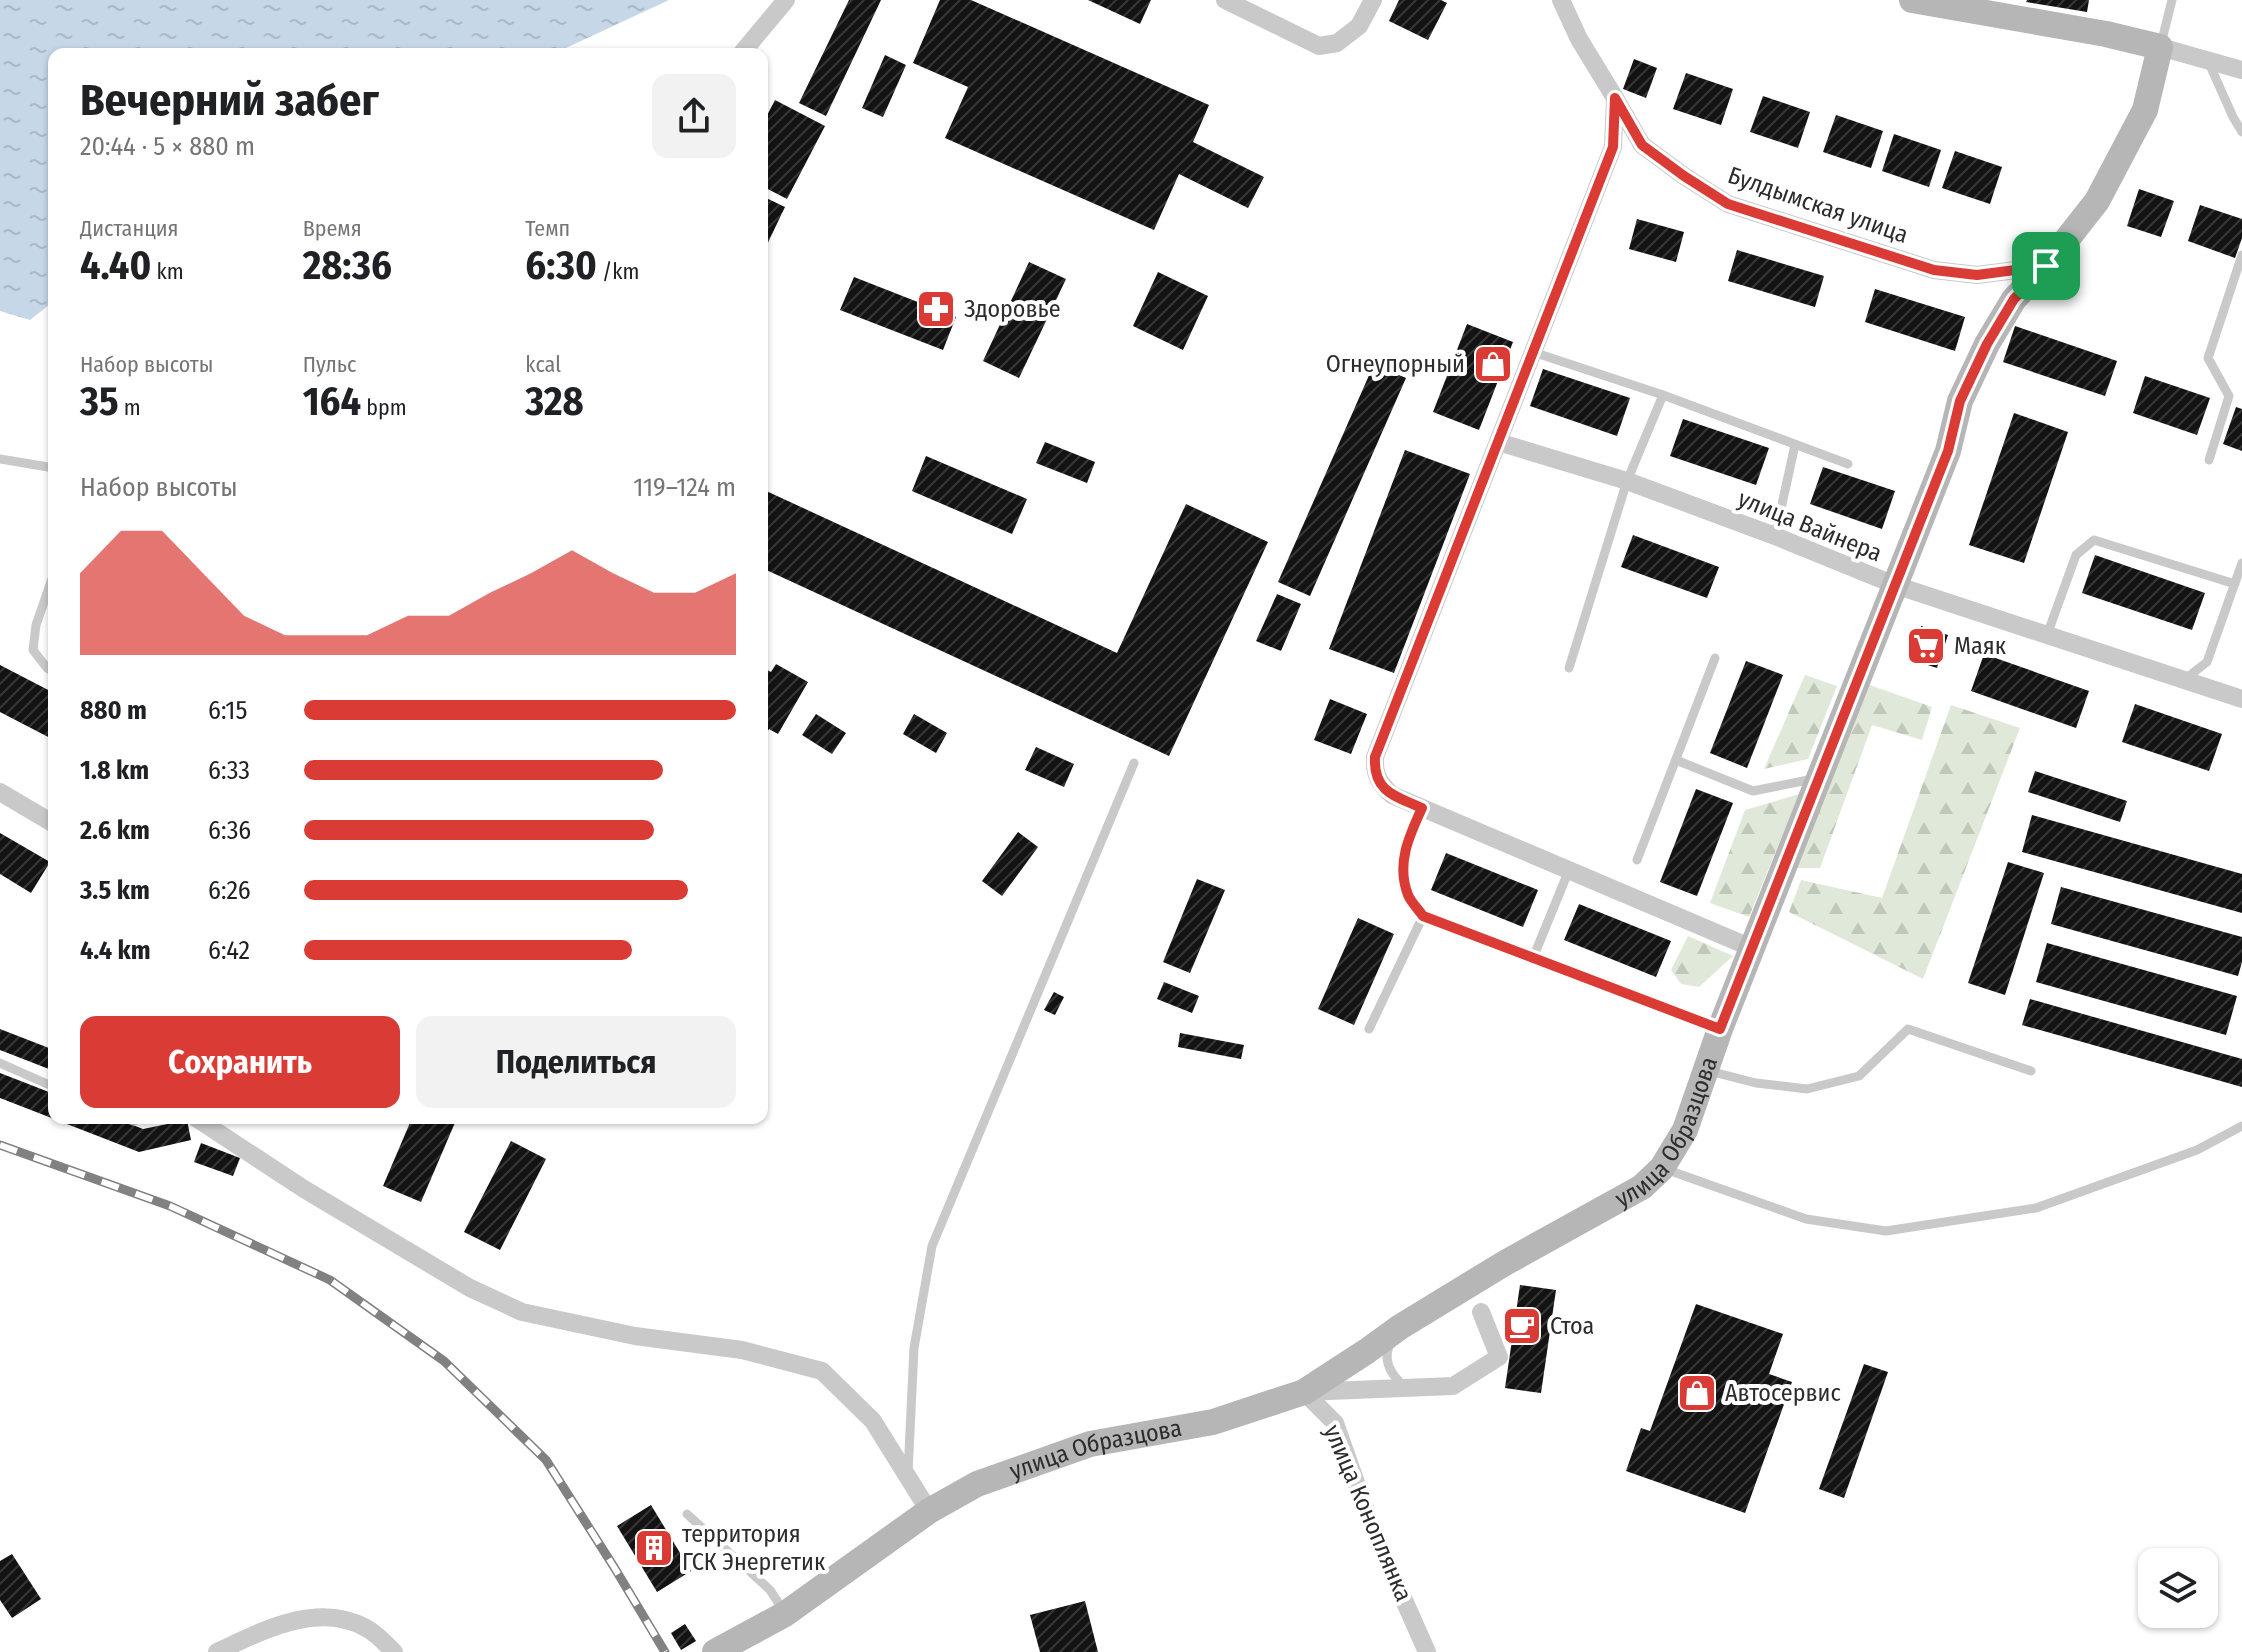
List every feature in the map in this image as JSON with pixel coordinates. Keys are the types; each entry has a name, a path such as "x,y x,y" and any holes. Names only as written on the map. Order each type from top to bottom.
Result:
{"main road":[{"path":"1912,0 2106,34 2160,47"},
{"name":"улица Образцова","path":"715,1652 785,1614 929,1511 977,1484 1090,1444 1213,1422 1304,1392 1400,1327 1505,1263 1642,1187 1662,1168 1685,1130 1720,1029 1948,451 1960,401 1987,344 2014,299 2046,266 2097,201 2145,110 2160,47"}],"street":[{"path":"746,48 786,0"},
{"path":"1225,0 1319,46 1337,43 1359,26 1373,0"},
{"name":"Булдымская улица","path":"1561,0 1579,39 1642,145 1728,204 1934,270 1977,275 2046,266"},
{"path":"2160,47 2242,70"},
{"path":"1615,98 1613,147 1375,757 1374,773 1392,795 1752,948"},
{"name":"улица Вайнера","path":"1498,442 1627,481 1895,585 2242,699"},
{"path":"0,792 48,820"},
{"path":"205,1124 317,1197 470,1288 522,1312 635,1336 742,1350 822,1371 873,1421 929,1511"},
{"name":"улица Коноплянка","path":"1304,1392 1453,1386 1499,1357 1481,1312"},
{"name":"улица Коноплянка","path":"1304,1392 1335,1423 1372,1528 1427,1652"},
{"path":"217,1652 289,1622 325,1617 348,1620 368,1629 394,1652"}],"lane":[{"path":"2160,47 2172,0"},
{"path":"2208,61 2242,132"},
{"path":"2209,460 2229,396 2208,358 2242,255"},
{"path":"1533,352 1663,395 1848,464"},
{"path":"1569,668 1627,481 1663,395"},
{"path":"1775,536 1795,445"},
{"path":"0,459 48,467"},
{"path":"2047,635 2076,555 2094,540 2235,584"},
{"path":"2184,680 2207,662 2242,563"},
{"path":"48,590 36,625 33,650 48,669"},
{"path":"1637,860 1715,658"},
{"path":"1676,760 1753,791 1819,778"},
{"path":"908,1477 914,1348 932,1246 1134,763"},
{"path":"1422,808 1406,843 1402,869 1408,896 1423,916 1720,1029"},
{"path":"1533,958 1569,870"},
{"path":"1369,1029 1423,916"},
{"path":"1706,1070 1756,1083 1807,1089 1859,1076 1908,1029 2031,1071"},
{"path":"0,1063 48,1084"},
{"path":"1662,1168 1806,1219 1886,1231 2036,1208 2197,1150 2242,1126"},
{"path":"1400,1327 1386,1351 1393,1377 1408,1389"},
{"path":"687,1514 770,1590 785,1614"}],"green space":[{"path":"1805,675 1837,686 1808,759 1764,769"},
{"path":"1867,684 1932,707 1922,740 1872,725 1820,868 1797,868"},
{"path":"1951,705 2020,728 1923,979 1789,912 1801,880 1882,898"},
{"path":"1799,794 1749,917 1710,903 1745,810"},
{"path":"1688,936 1733,956 1699,987 1681,984 1671,970"}],"water":[{"path":"0,0 669,0 566,48 48,48 48,306 30,320 0,311"}],"building":[{"path":"849,0 881,0 826,116 799,103"},
{"path":"940,0 971,0 1209,105 1193,142 1264,177 1248,208 1179,174 1154,230 945,138 968,87 913,63"},
{"path":"1088,0 1151,0 1140,24"},
{"path":"1399,0 1441,0 1447,3 1428,40 1389,21"},
{"path":"2027,0 2089,0 2087,12"},
{"path":"885,55 906,65 883,117 862,108"},
{"path":"1634,59 1657,68 1646,98 1623,89"},
{"path":"1686,73 1733,89 1721,125 1673,109"},
{"path":"1763,96 1810,112 1798,148 1750,132"},
{"path":"775,100 825,126 787,199 768,189 768,113"},
{"path":"1836,115 1883,131 1871,168 1823,152"},
{"path":"1894,134 1941,150 1929,187 1882,171"},
{"path":"1955,151 2002,167 1990,204 1942,188"},
{"path":"2139,189 2174,201 2161,237 2127,226"},
{"path":"768,199 785,207 768,242"},
{"path":"2200,205 2242,219 2242,238 2235,258 2188,241"},
{"path":"1637,219 1684,232 1676,262 1629,249"},
{"path":"1737,250 1824,276 1815,307 1728,281"},
{"path":"1029,262 1066,279 1019,378 983,361"},
{"path":"1158,272 1208,296 1183,350 1133,326"},
{"path":"854,277 956,317 943,350 840,310"},
{"path":"1875,289 1965,317 1955,351 1865,322"},
{"path":"1467,324 1513,342 1479,430 1433,412"},
{"path":"2015,326 2117,361 2105,396 2003,362"},
{"path":"1374,364 1406,378 1310,596 1278,582"},
{"path":"1543,369 1630,398 1617,436 1530,406"},
{"path":"2145,376 2210,398 2197,435 2133,413"},
{"path":"2236,407 2242,409 2242,451 2223,444"},
{"path":"2014,413 2068,432 2024,563 1969,545"},
{"path":"1683,419 1769,448 1756,485 1670,456"},
{"path":"1045,442 1095,462 1087,483 1036,463"},
{"path":"1405,450 1470,474 1394,673 1329,649"},
{"path":"926,456 1027,499 1012,534 912,491"},
{"path":"1823,467 1895,491 1882,529 1810,504"},
{"path":"768,492 1117,653 1186,504 1268,542 1169,756 768,571"},
{"path":"1633,535 1719,567 1707,598 1621,567"},
{"path":"2095,555 2205,593 2192,630 2082,593"},
{"path":"1277,594 1301,604 1281,651 1256,641"},
{"path":"1921,626 1948,635 1937,668 1909,659"},
{"path":"1984,654 2089,691 2076,728 1971,691"},
{"path":"1746,661 1783,675 1747,768 1710,753"},
{"path":"776,664 808,682 778,734 768,731 768,670 771,672"},
{"path":"0,665 48,690 48,737 0,712"},
{"path":"1330,699 1367,714 1351,754 1314,740"},
{"path":"2135,704 2222,734 2209,771 2122,742"},
{"path":"816,714 846,733 832,754 802,735"},
{"path":"914,714 947,733 936,753 903,734"},
{"path":"1036,747 1074,764 1064,787 1025,770"},
{"path":"2035,771 2127,801 2120,822 2028,792"},
{"path":"1696,789 1733,803 1697,896 1660,882"},
{"path":"2032,815 2242,874 2242,913 2022,852"},
{"path":"1018,832 1038,847 1002,896 982,881"},
{"path":"0,833 48,861 31,893 0,874"},
{"path":"1446,853 1538,890 1523,927 1431,890"},
{"path":"2008,862 2044,873 2005,995 1968,983"},
{"path":"1197,879 1225,890 1190,973 1163,962"},
{"path":"2061,887 2242,937 2242,962 2238,976 2051,924"},
{"path":"1579,904 1671,941 1656,977 1564,940"},
{"path":"1358,918 1394,934 1354,1025 1318,1009"},
{"path":"2047,943 2237,996 2226,1035 2036,982"},
{"path":"1164,982 1199,996 1192,1013 1157,999"},
{"path":"1054,992 1064,997 1055,1015 1044,1010"},
{"path":"2030,999 2242,1059 2242,1087 2022,1025"},
{"path":"0,1029 48,1048 48,1069 0,1050"},
{"path":"1180,1033 1244,1045 1241,1059 1178,1047"},
{"path":"0,1073 48,1092 48,1117 0,1098"},
{"path":"67,1124 130,1124 143,1129 188,1124 191,1140 139,1152"},
{"path":"409,1124 454,1124 421,1202 383,1186"},
{"path":"511,1141 546,1159 500,1250 464,1232"},
{"path":"201,1143 240,1158 233,1176 194,1162"},
{"path":"1520,1285 1556,1290 1541,1393 1505,1388"},
{"path":"1696,1304 1783,1334 1769,1374 1792,1382 1745,1513 1626,1471 1641,1428 1650,1431"},
{"path":"1864,1364 1888,1372 1844,1498 1819,1489"},
{"name":"территория ГСК Энергетик","path":"651,1505 691,1571 657,1592 617,1526"},
{"path":"12,1554 41,1599 12,1618 0,1600 0,1561"},
{"path":"1085,1601 1098,1652 1040,1652 1030,1615"},
{"path":"685,1624 696,1641 681,1650 671,1633"}],"railway":[{"path":"0,1145 170,1206 330,1280 444,1361 546,1460 665,1652"}],"place":[{"name":"Здоровье","path":"936,309"},
{"name":"Огнеупорный","path":"1493,364"},
{"name":"Маяк","path":"1926,646"},
{"name":"Стоа","path":"1522,1326"},
{"name":"Автосервис","path":"1697,1393"},
{"name":"территория ГСК Энергетик","path":"654,1548"}],"route":[{"path":"1615,98 1642,145 1728,204 1934,270 1977,275 2046,266 2014,299 1987,344 1960,401 1948,451 1720,1029 1423,916 1408,896 1402,869 1406,843 1422,808 1392,795 1380,784 1374,773 1375,757 1613,147 1615,98"}]}
